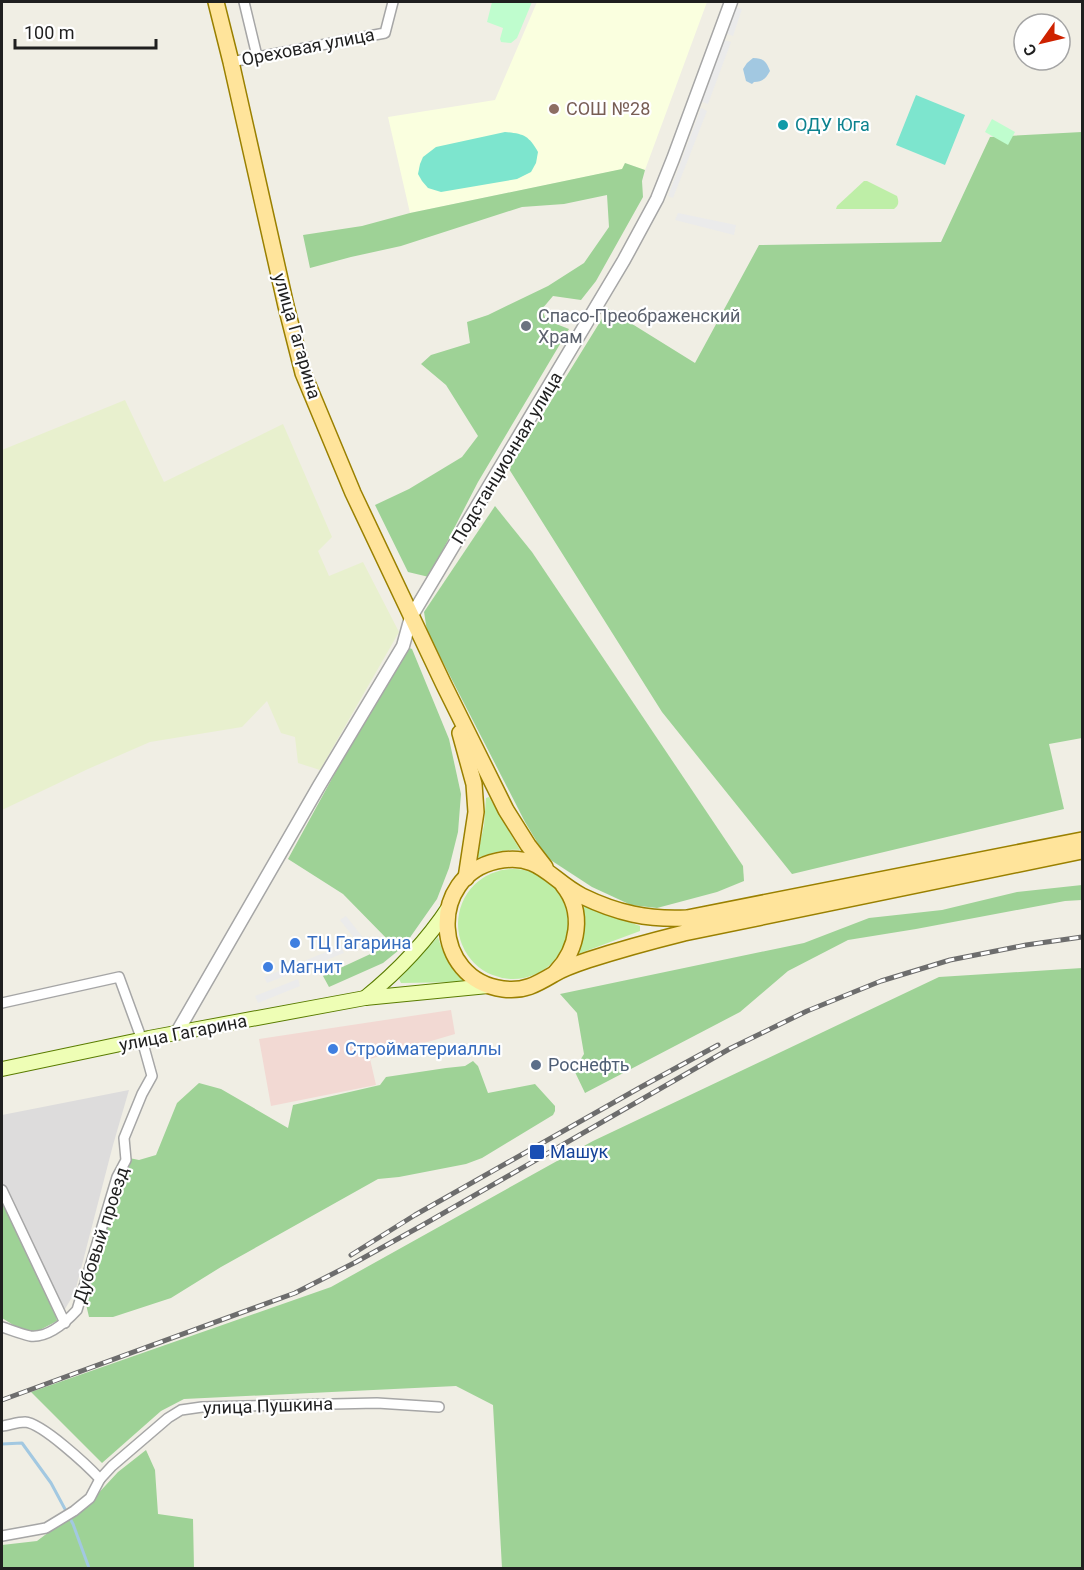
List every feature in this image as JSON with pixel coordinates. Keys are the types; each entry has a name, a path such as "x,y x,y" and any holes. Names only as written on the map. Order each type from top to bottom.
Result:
{"main road":[{"name":"улица Гагарина","path":"216,2 303,373 353,493 444,685"},
{"path":"444,685 506,810 528,845 567,890 573,903 577,919 572,950 554,975"},
{"path":"444,685 474,784 476,812 466,878"},
{"path":"1083,840 687,918 666,919 638,916 617,910 579,894 552,873 531,862 513,859 496,861 480,867 466,878 452,896 446,923 448,939 453,954 474,978 488,986 515,990 538,984 579,963 684,933 1083,851"},
{"name":"улица Гагарина","path":"365,998 392,976 408,959 440,921 448,907"},
{"name":"улица Гагарина","path":"2,1069 365,998 488,986"}],"street":[{"path":"244,2 257,56"},
{"name":"Ореховая улица","path":"231,62 385,33 393,2"},
{"name":"Подстанционная улица","path":"176,1034 319,786 403,646 411,618 624,260 657,199 731,2"},
{"name":"Дубовый проезд","path":"2,1003 119,977 142,1040 152,1076 124,1138 126,1160 117,1177 77,1310 65,1323 2,1190"},
{"path":"2,1327 33,1336 51,1331 65,1323"},
{"name":"улица Пушкина","path":"2,1536 46,1528 74,1511 90,1498 100,1479 119,1460 168,1418 181,1410 202,1407 377,1403 439,1407"},
{"path":"2,1426 25,1422 41,1428 100,1479"}],"shaded area":[{"name":"СОШ №28","path":"537,2 707,2 645,170 625,163 623,169 410,213 388,117 495,100"},
{"path":"736,7 742,9 733,36 727,34"},
{"path":"724,40 731,42 708,104 702,102"},
{"path":"753,58 764,61 770,71 764,79 752,84 746,81 743,69"},
{"path":"916,95 965,115 945,165 896,145"},
{"path":"701,108 707,111 673,198 668,196"},
{"path":"505,132 525,136 538,152 531,172 517,179 441,192 428,188 418,174 423,157 436,147"},
{"path":"678,213 736,225 734,235 675,220"},
{"path":"125,400 164,482 283,424 332,537 318,551 329,576 363,562 399,632 320,770 298,763 295,737 281,733 267,701 242,727 150,742 2,810 2,450"},
{"path":"346,916 371,948 365,952 340,920"},
{"path":"341,946 344,953 267,983 264,977"},
{"path":"298,979 300,986 258,1003 255,996"},
{"name":"Стройматериаллы","path":"451,1010 455,1034 370,1059 376,1085 271,1106 259,1039"},
{"path":"129,1090 75,1292 65,1309 60,1309 2,1183 2,1115"}],"green space":[{"path":"492,2 532,2 517,38 511,43 501,42 503,28 487,22"},
{"path":"992,119 1015,132 1008,145 985,132"},
{"path":"1082,132 1082,738 1049,744 1064,809 792,874 662,712 509,469 608,309 695,363 759,245 941,242 990,137"},
{"path":"625,163 645,170 642,181 643,197 596,281 581,300 553,296 542,309 546,320 569,329 478,482 429,577 408,572 375,505 409,489 462,457 478,436 446,385 421,364 431,355 470,343 467,322 488,315 548,286 584,263 609,227 607,195 564,204 522,207 401,246 310,268 303,235 362,226 410,213 622,169"},
{"path":"864,181 897,196 897,206 894,209 836,209"},
{"path":"495,506 532,552 743,866 744,881 717,892 657,908 631,905 592,887 546,857 525,822 427,631 424,612"},
{"path":"407,647 412,649 449,739 461,794 458,832 449,868 437,899 404,946 383,963 329,987 323,976 392,944 343,894 288,859"},
{"path":"489,797 520,850 498,852 477,858 484,825 486,798"},
{"path":"513,869 534,873 552,885 564,903 568,924 564,945 552,963 534,975 513,979 492,975 474,963 462,945 458,924 462,903 474,885 492,873"},
{"path":"1082,885 1082,900 1065,901 848,940 788,971 740,1012 585,1093 574,1070 584,1054 577,1013 560,994 804,943 869,918 942,910 1017,892"},
{"path":"581,902 640,926 640,931 578,954 584,928"},
{"path":"438,937 449,961 466,982 401,983 399,979"},
{"path":"1082,968 1082,1568 502,1568 493,1405 456,1386 184,1399 161,1411 102,1463 31,1392 331,1287 593,1141 939,977"},
{"path":"473,1061 478,1066 488,1093 535,1084 555,1106 553,1115 482,1158 466,1164 378,1179 221,1267 171,1298 113,1317 89,1317 85,1300 129,1158 139,1160 156,1155 177,1103 199,1083 221,1089 288,1128 293,1105 380,1085 386,1077 465,1066"},
{"path":"2,1198 55,1308 57,1321 38,1331 23,1331 2,1318"},
{"path":"146,1450 155,1470 158,1514 193,1519 194,1568 2,1568 2,1545 37,1541 93,1499 118,1472"}],"waterway":[{"path":"2,1444 22,1443 51,1483 73,1524 89,1568"}],"railway":[{"path":"2,1400 295,1293 421,1226 731,1048 807,1011 881,981 950,960 1082,937"},
{"path":"351,1255 415,1215 718,1045"}],"place":[{"name":"СОШ №28","path":"554,109"},
{"name":"ОДУ Юга","path":"783,125"},
{"name":"Спасо-Преображенский Храм","path":"526,326"},
{"name":"ТЦ Гагарина","path":"295,943"},
{"name":"Магнит","path":"268,967"},
{"name":"Стройматериаллы","path":"333,1049"},
{"name":"Роснефть","path":"536,1065"},
{"name":"Машук","path":"537,1152"}]}
